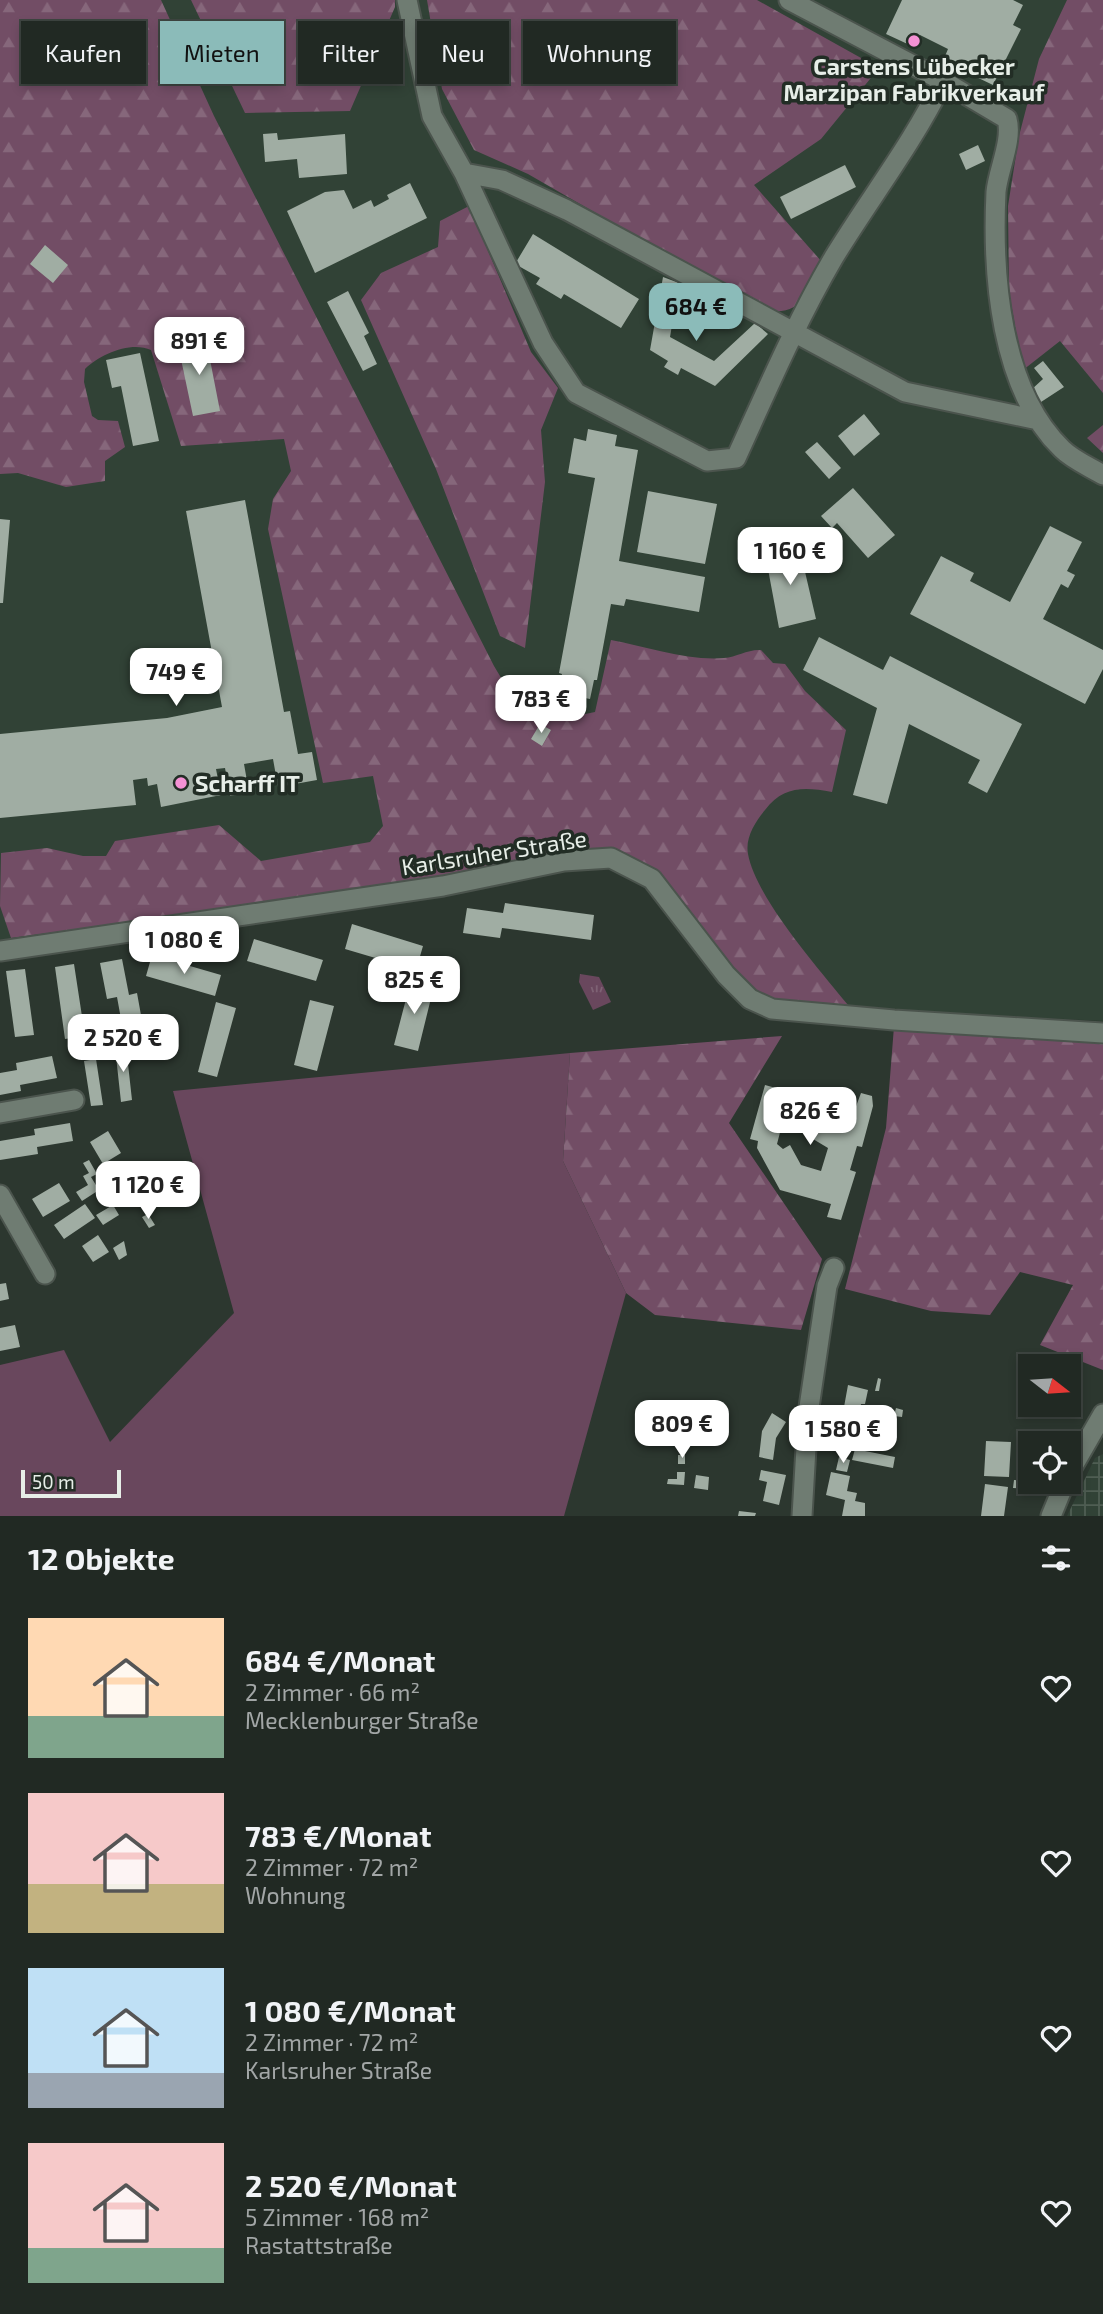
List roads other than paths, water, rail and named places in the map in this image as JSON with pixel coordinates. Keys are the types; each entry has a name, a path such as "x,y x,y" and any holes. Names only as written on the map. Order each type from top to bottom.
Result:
{"street":[{"path":"407,0 432,116 464,173 543,343 576,393 707,461 736,458 793,332 835,256 928,113 943,81"},
{"path":"789,0 943,81 1007,119 996,189 995,269 1009,349 1038,420 1064,451 1103,475"},
{"path":"464,173 502,180 567,210 905,392 1038,420"},
{"name":"Karlsruher Straße","path":"0,951 443,886 564,861 611,858 652,878 726,975 750,999 772,1009 894,1020 1103,1033"},
{"path":"0,1113 74,1100"},
{"path":"0,1195 45,1274"},
{"path":"802,1516 808,1413 827,1286 834,1268"},
{"path":"1081,1452 1103,1414"},
{"path":"1051,1516 1060,1494"}],"place":[{"name":"Carstens Lübecker Marzipan Fabrikverkauf","path":"914,41"},
{"name":"Scharff IT","path":"181,783"}]}
